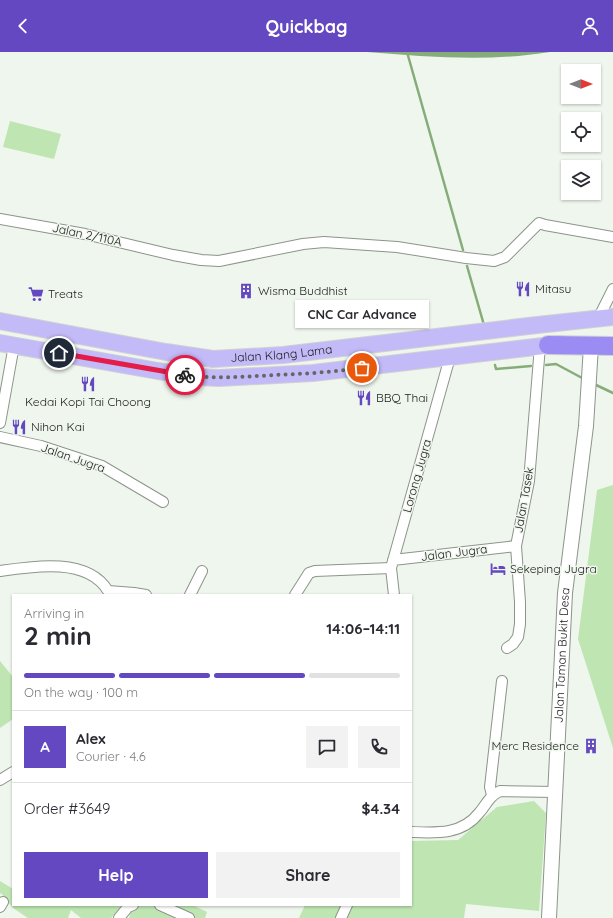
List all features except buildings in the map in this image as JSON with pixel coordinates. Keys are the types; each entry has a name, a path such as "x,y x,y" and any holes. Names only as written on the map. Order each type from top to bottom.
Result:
{"highway":[{"path":"544,346 613,346"}],"main road":[{"name":"Jalan Klang Lama","path":"0,321 158,351 213,359 283,355 605,318"},
{"name":"Jalan Klang Lama","path":"7,344 158,371 219,378 313,373 613,337"}],"street":[{"name":"Jalan 2/110A","path":"0,219 85,234 173,255 202,260 219,261 303,244 324,242 397,247 494,261 505,257 540,223 613,237"},
{"path":"605,318 613,290"},
{"path":"0,423 7,344"},
{"name":"Jalan Tasek","path":"507,648 513,644 518,637 520,624 516,546 529,481 544,346"},
{"name":"Jalan Taman Bukit Desa","path":"549,918 565,594 586,426 591,346"},
{"name":"Lorong Jugra","path":"394,594 392,564 450,357"},
{"name":"Jalan Jugra","path":"0,437 41,446 102,466 163,502"},
{"name":"Jalan Jugra","path":"296,594 309,573 315,571 392,564 516,546"},
{"path":"0,571 58,566 74,569 96,577 103,583 107,593 140,594"},
{"path":"190,594 202,571"},
{"path":"492,795 490,787 502,681"},
{"path":"0,780 12,773"},
{"path":"412,832 439,833 470,823 480,813 492,795 500,792 555,792"},
{"path":"119,918 130,906"},
{"path":"162,906 189,918"},
{"path":"341,918 347,906"}],"shaded area":[{"path":"367,52 550,52 504,57 458,58"},
{"path":"10,121 61,134 54,159 3,147"},
{"path":"613,485 613,748 578,639 597,490"},
{"path":"0,661 12,676 12,720 0,728"},
{"path":"534,801 546,813 539,911 466,904 464,918 299,918 305,906 412,906 412,841 458,840 497,807"},
{"path":"0,881 12,888 12,906 123,906 111,918 81,918 71,910 68,918 28,918 13,908 1,893 0,894"},
{"path":"133,906 195,906 207,912 205,918 129,918"}],"waterway":[{"path":"407,52 463,250"},
{"path":"467,266 484,325"},
{"path":"546,365 556,364 584,379"},
{"path":"495,365 496,369 531,366"},
{"path":"594,384 613,393"}],"way so far":[{"path":"185,375 219,378 313,373 362,368"}],"place":[{"name":"Mitasu","path":"523,289"},
{"name":"Wisma Buddhist","path":"246,291"},
{"name":"Treats","path":"36,294"},
{"name":"CNC Car Advance","path":"362,368"},
{"name":"Kedai Kopi Tai Choong","path":"88,384"},
{"name":"BBQ Thai","path":"364,398"},
{"name":"Nihon Kai","path":"19,427"},
{"name":"Sekeping Jugra","path":"498,569"},
{"name":"Merc Residence","path":"591,746"}],"route":[{"path":"59,353 185,375"}]}
